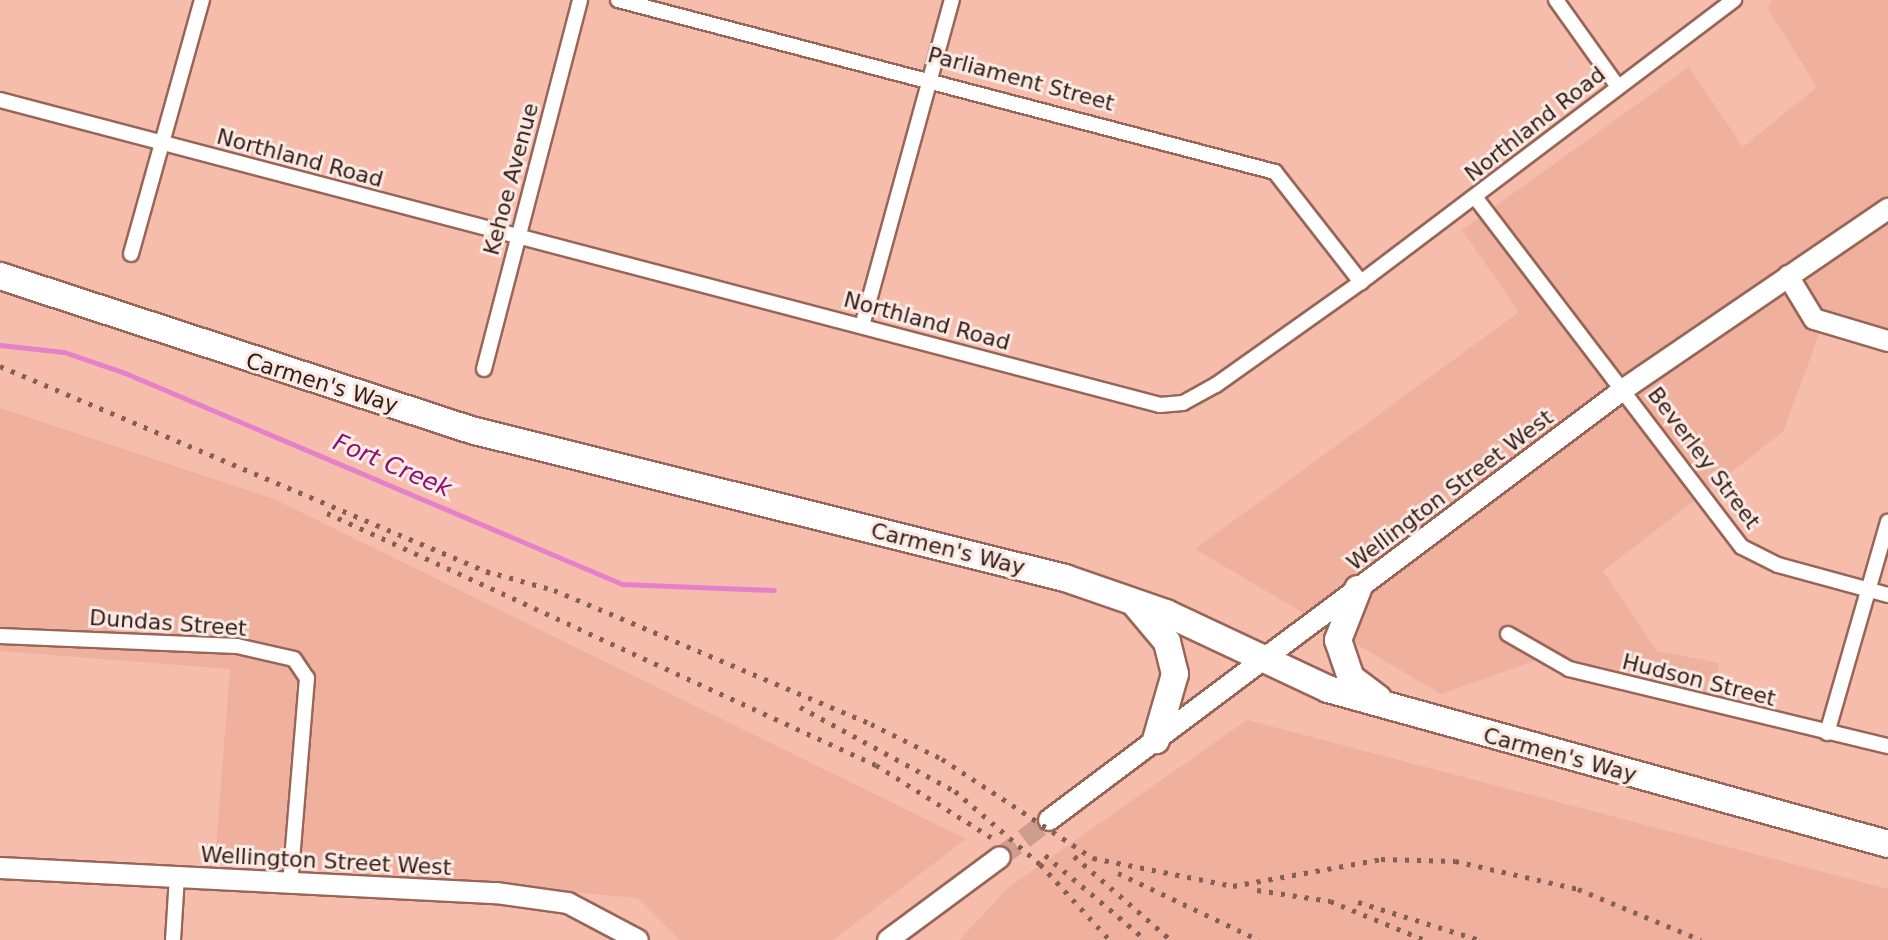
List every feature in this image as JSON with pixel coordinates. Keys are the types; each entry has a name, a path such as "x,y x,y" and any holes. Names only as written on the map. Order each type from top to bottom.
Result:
{"highway":[{"name":"Carmen's Way","path":"0,276 475,431 1132,601 1263,664 1394,709 1888,844"},
{"path":"1358,589 1338,640 1344,667 1394,709"},
{"path":"1132,601 1167,642 1175,671 1156,740"}],"main road":[{"name":"Wellington Street West","path":"1049,820 1263,664 1624,389 1888,209"},
{"path":"1788,276 1814,319 1888,341"},
{"path":"888,940 1000,857"},
{"name":"Wellington Street West","path":"0,868 568,903 638,940"}],"street":[{"path":"131,254 202,0"},
{"name":"Kehoe Avenue","path":"484,369 580,0"},
{"name":"Parliament Street","path":"618,0 932,77 1275,172 1361,282"},
{"path":"862,326 952,0"},
{"path":"1556,0 1618,87"},
{"name":"Northland Road","path":"0,100 862,326 1125,399 1183,403 1361,282 1734,0"},
{"name":"Beverley Street","path":"1475,197 1742,547 1888,595"},
{"path":"1827,733 1888,522"},
{"name":"Hudson Street","path":"1508,634 1569,669 1888,746"},
{"name":"Dundas Street","path":"0,636 237,646 294,659 307,678 290,885"},
{"path":"173,940 177,877"}],"shaded area":[{"path":"1773,0 1888,0 1888,333 1825,318 1783,432 1603,571 1657,651 1719,663 1713,704 1543,658 1441,694 1195,549 1519,312 1462,230 1689,67 1743,147 1817,87 1767,7"},
{"path":"0,408 274,499 966,839 833,940 680,940 637,898 215,860 230,669 0,651"},
{"path":"1247,720 1888,889 1888,940 959,940 1009,887"}],"waterway":[{"name":"Fort Creek","path":"0,345 64,352 125,373 622,584 774,590"}],"tunnel":[{"path":"1000,857 1049,820"}],"railway":[{"path":"0,366 495,575"},
{"path":"327,513 876,765 994,839"},
{"path":"486,571 554,590 871,724 942,759 1093,858 1233,886 1381,859 1455,861 1578,889 1701,940"},
{"path":"800,707 955,791 1040,864 1110,940"},
{"path":"1045,855 1146,940"},
{"path":"1074,856 1171,940"},
{"path":"1118,873 1259,940"},
{"path":"1257,890 1330,901 1425,940"},
{"path":"1358,902 1480,940"}]}
